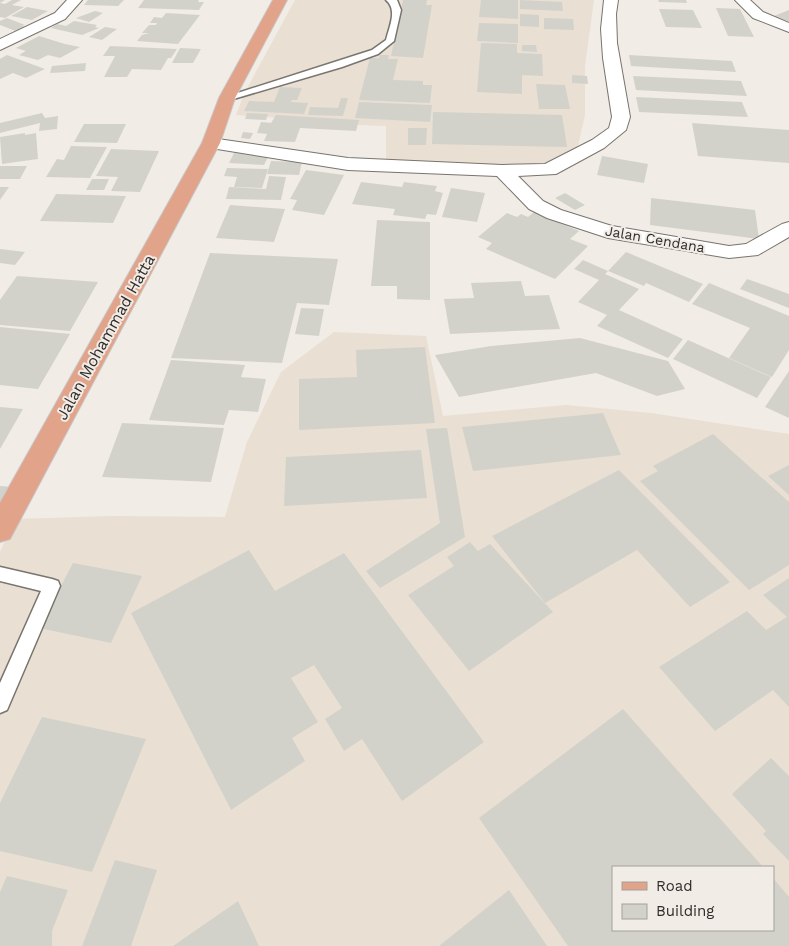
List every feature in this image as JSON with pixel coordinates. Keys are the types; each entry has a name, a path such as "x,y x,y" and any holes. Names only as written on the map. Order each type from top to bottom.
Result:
{"main road":[{"name":"Jalan Mohammad Hatta","path":"0,530 211,143 227,98 280,0"}],"street":[{"path":"0,45 48,24 60,16 75,0"},
{"path":"211,143 348,164 502,171 550,170 598,144 617,130 621,116 607,17 611,0"},
{"path":"742,0 758,15 789,28"},
{"name":"Jalan Cendana","path":"502,171 536,205 554,214 608,232 728,252 751,250 789,228"}],"lane":[{"path":"227,98 339,65 375,52 390,41 397,10 394,2 390,0"},
{"path":"0,574 52,586 0,704"}],"shaded area":[{"path":"295,0 594,0 585,66 585,115 577,150 544,166 501,167 386,161 386,126 236,115 244,94"},
{"path":"334,332 426,336 443,416 566,405 651,413 789,434 789,946 0,946 0,552 15,519 113,516 225,517 247,442 281,372"}],"building":[{"path":"12,0 21,0 12,5 24,7 5,18 0,17 0,3 5,4"},
{"path":"88,0 124,0 118,6 84,5"},
{"path":"144,0 199,0 198,2 204,2 199,10 138,8"},
{"path":"403,0 427,0 426,5 432,5 423,58 391,56"},
{"path":"481,0 518,0 518,19 479,17"},
{"path":"520,0 562,2 563,11 520,9"},
{"path":"658,0 686,0 687,3 659,2"},
{"path":"27,7 48,11 32,20 11,16"},
{"path":"716,8 740,9 754,37 728,36"},
{"path":"659,9 693,10 702,28 666,27"},
{"path":"789,10 789,22 774,16"},
{"path":"95,11 103,13 89,22 76,18"},
{"path":"166,13 200,15 178,44 137,41 142,35 149,33 142,33 149,25 156,25 157,23 150,23 154,17 162,18"},
{"path":"520,14 539,15 539,27 520,26"},
{"path":"7,18 25,25 22,26 27,28 18,32 0,25 0,21"},
{"path":"544,18 573,19 574,30 544,29"},
{"path":"74,21 97,25 95,27 99,28 82,35 51,28 57,24 66,26"},
{"path":"479,23 518,24 518,43 477,41"},
{"path":"105,27 117,29 102,40 89,37"},
{"path":"39,36 80,47 60,58 48,55 38,60 19,55 26,51 16,48"},
{"path":"481,43 517,44 517,53 542,54 543,76 522,75 522,94 477,92"},
{"path":"522,45 536,45 537,52 522,51"},
{"path":"110,46 177,49 171,58 168,58 161,70 132,69 127,77 104,77 115,56 103,56"},
{"path":"180,48 201,49 193,63 172,63"},
{"path":"7,55 45,69 26,78 13,73 0,79 0,59"},
{"path":"380,55 389,55 388,59 398,59 393,80 423,81 423,85 432,85 430,103 359,100 370,58 379,58"},
{"path":"629,55 732,61 736,72 631,66"},
{"path":"86,63 85,71 50,73 52,66"},
{"path":"572,75 587,76 588,84 572,83"},
{"path":"633,76 741,81 747,96 636,90"},
{"path":"536,84 565,85 570,109 539,109"},
{"path":"280,87 302,88 297,100 292,100 291,102 308,103 304,114 244,111 249,101 274,102"},
{"path":"636,97 742,102 748,117 639,112"},
{"path":"341,98 348,98 343,116 308,115 310,107 338,108"},
{"path":"359,102 432,105 430,122 355,118"},
{"path":"433,112 562,115 567,147 432,144"},
{"path":"42,113 45,118 58,116 57,129 39,131 40,123 0,133 0,123"},
{"path":"247,113 268,114 266,120 245,119"},
{"path":"276,115 359,120 356,131 300,128 295,142 264,141 267,134 257,133 261,122 271,123"},
{"path":"692,123 789,130 789,163 698,156"},
{"path":"84,124 126,124 117,143 74,142"},
{"path":"408,128 427,128 426,145 408,145"},
{"path":"243,132 253,133 250,139 241,138"},
{"path":"25,133 25,135 36,133 38,159 2,164 0,137"},
{"path":"71,146 107,147 90,178 46,177 57,159 64,160"},
{"path":"111,149 159,151 140,192 111,191 118,177 96,176"},
{"path":"234,153 269,155 264,165 229,163"},
{"path":"602,156 648,164 644,183 597,175"},
{"path":"271,161 302,162 299,175 267,174"},
{"path":"0,166 27,166 20,179 0,179"},
{"path":"227,168 268,169 262,188 234,187 237,177 224,176"},
{"path":"306,170 344,175 324,215 292,210 297,200 290,199"},
{"path":"269,176 286,177 281,200 226,199 229,187 266,189"},
{"path":"92,179 109,179 104,190 86,190"},
{"path":"361,182 402,187 404,182 437,186 435,191 443,193 436,215 427,214 425,219 393,215 395,209 352,204"},
{"path":"0,187 9,187 0,200"},
{"path":"451,188 485,193 477,222 442,217"},
{"path":"565,193 585,205 575,210 555,198"},
{"path":"56,194 126,196 113,223 40,221"},
{"path":"651,198 755,210 759,239 650,225"},
{"path":"230,205 285,209 274,242 216,238"},
{"path":"534,212 579,231 570,239 588,246 555,279 486,249 492,243 478,237 507,213 517,217 521,214 528,217"},
{"path":"377,220 430,222 430,300 397,299 397,286 371,286"},
{"path":"0,249 25,252 15,265 0,263"},
{"path":"626,252 703,284 689,302 646,283 644,286 608,271"},
{"path":"210,253 338,259 329,305 297,303 282,363 171,358"},
{"path":"583,260 608,271 605,274 639,289 619,310 683,339 668,358 597,326 607,315 578,302 599,280 574,269"},
{"path":"17,276 98,282 70,331 0,325 0,300"},
{"path":"747,279 789,294 789,308 740,289"},
{"path":"521,281 525,296 549,295 560,329 450,334 444,299 474,298 471,283"},
{"path":"709,283 789,316 789,350 772,377 729,358 750,328 692,304"},
{"path":"301,308 324,309 319,336 295,334"},
{"path":"0,327 70,334 38,389 0,385"},
{"path":"580,338 668,361 685,389 657,396 596,373 459,397 435,355 491,346"},
{"path":"688,340 771,377 757,398 673,359"},
{"path":"425,347 435,423 299,430 299,379 357,377 356,350"},
{"path":"171,360 245,365 241,377 266,379 258,412 229,410 224,425 149,420"},
{"path":"789,371 789,418 765,407"},
{"path":"0,407 23,409 0,449"},
{"path":"603,413 621,455 473,471 462,427"},
{"path":"122,423 224,428 211,482 102,477"},
{"path":"447,428 465,537 380,588 366,571 440,523 426,429"},
{"path":"713,434 789,502 789,565 749,590 640,481 658,471 653,466"},
{"path":"421,450 427,498 284,506 286,457"},
{"path":"789,465 789,495 768,476"},
{"path":"619,470 730,582 690,607 637,550 545,603 492,536"},
{"path":"0,486 14,487 0,513"},
{"path":"470,542 478,551 490,544 553,612 469,671 408,595 454,566 447,557"},
{"path":"249,550 275,591 344,553 484,742 402,801 362,739 344,751 325,719 342,708 314,665 291,678 318,722 292,738 305,761 231,810 131,613"},
{"path":"73,563 142,576 111,643 39,628"},
{"path":"789,578 789,707 773,690 715,731 659,667 747,611 766,630 787,617 763,595"},
{"path":"623,709 762,866 612,866 612,931 774,931 774,879 789,897 789,946 568,946 479,818"},
{"path":"42,717 146,739 92,872 0,851 0,803"},
{"path":"771,758 789,776 789,861 763,834 766,831 732,794"},
{"path":"115,860 157,870 131,946 82,946"},
{"path":"7,876 68,890 52,931 52,946 0,946 0,892"},
{"path":"509,890 547,946 439,946"},
{"path":"238,901 259,946 173,946"}]}
